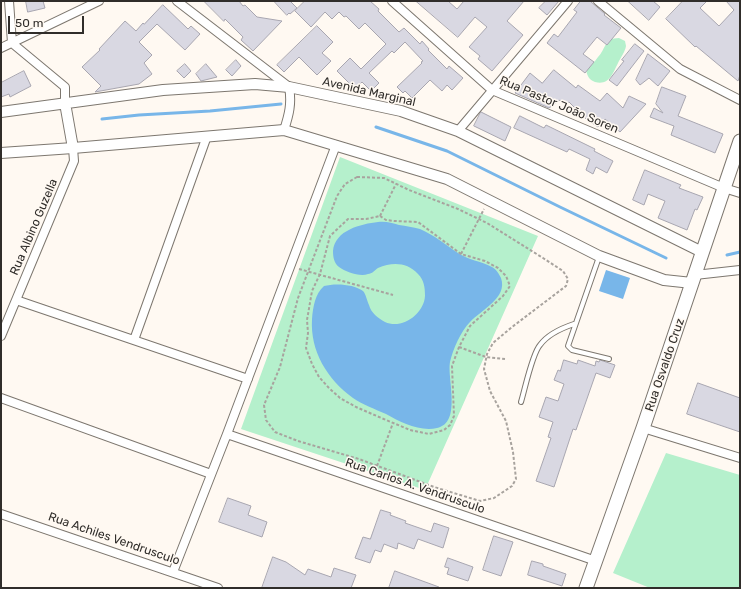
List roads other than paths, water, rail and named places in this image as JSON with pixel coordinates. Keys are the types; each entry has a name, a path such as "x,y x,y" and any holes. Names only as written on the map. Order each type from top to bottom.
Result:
{"highway":[{"name":"Rua Osvaldo Cruz","path":"586,588 643,428 740,141"}],"street":[{"path":"9,1 12,43 65,87 73,148"},
{"path":"1,48 99,1"},
{"path":"177,1 289,87 291,98 289,113 284,130"},
{"name":"Rua Pastor João Soren","path":"392,1 492,90 724,188 740,193"},
{"path":"458,131 568,1"},
{"path":"598,1 680,69 740,100"},
{"name":"Avenida Marginal","path":"1,112 163,90 255,84 289,87 401,111 458,131 702,252"},
{"path":"1,153 284,130 447,179 599,256 664,280 693,279 740,270"},
{"path":"134,340 207,136"},
{"path":"173,572 248,379 336,145"},
{"name":"Rua Albino Guzella","path":"1,336 74,161 73,148"},
{"path":"16,300 248,379"},
{"path":"1,398 211,474"},
{"path":"643,428 740,458"},
{"name":"Rua Carlos A. Vendrusculo","path":"227,434 596,561"},
{"name":"Rua Achiles Vendrusculo","path":"1,514 218,588"}],"lane":[{"path":"599,256 568,342 569,348 609,359"},
{"path":"521,402 537,349 543,340 562,328 574,324"}],"water":[{"path":"389,222 425,231 462,255 492,267 501,278 501,292 497,298 467,326 455,346 450,362 451,409 449,418 445,424 437,428 424,429 410,426 353,398 335,382 328,373 317,353 312,331 312,319 315,301 318,293 324,286 344,285 355,287 363,291 373,313 385,322 392,324 398,324 411,319 421,309 424,303 425,290 422,279 409,267 394,264 383,266 371,273 361,275 345,271 335,262 333,251 338,238 350,229 364,224"},
{"path":"606,270 630,278 623,299 599,291"}],"waterway":[{"path":"102,119 281,104"},
{"path":"376,127 447,151 666,258"},
{"path":"727,255 740,252"}]}
